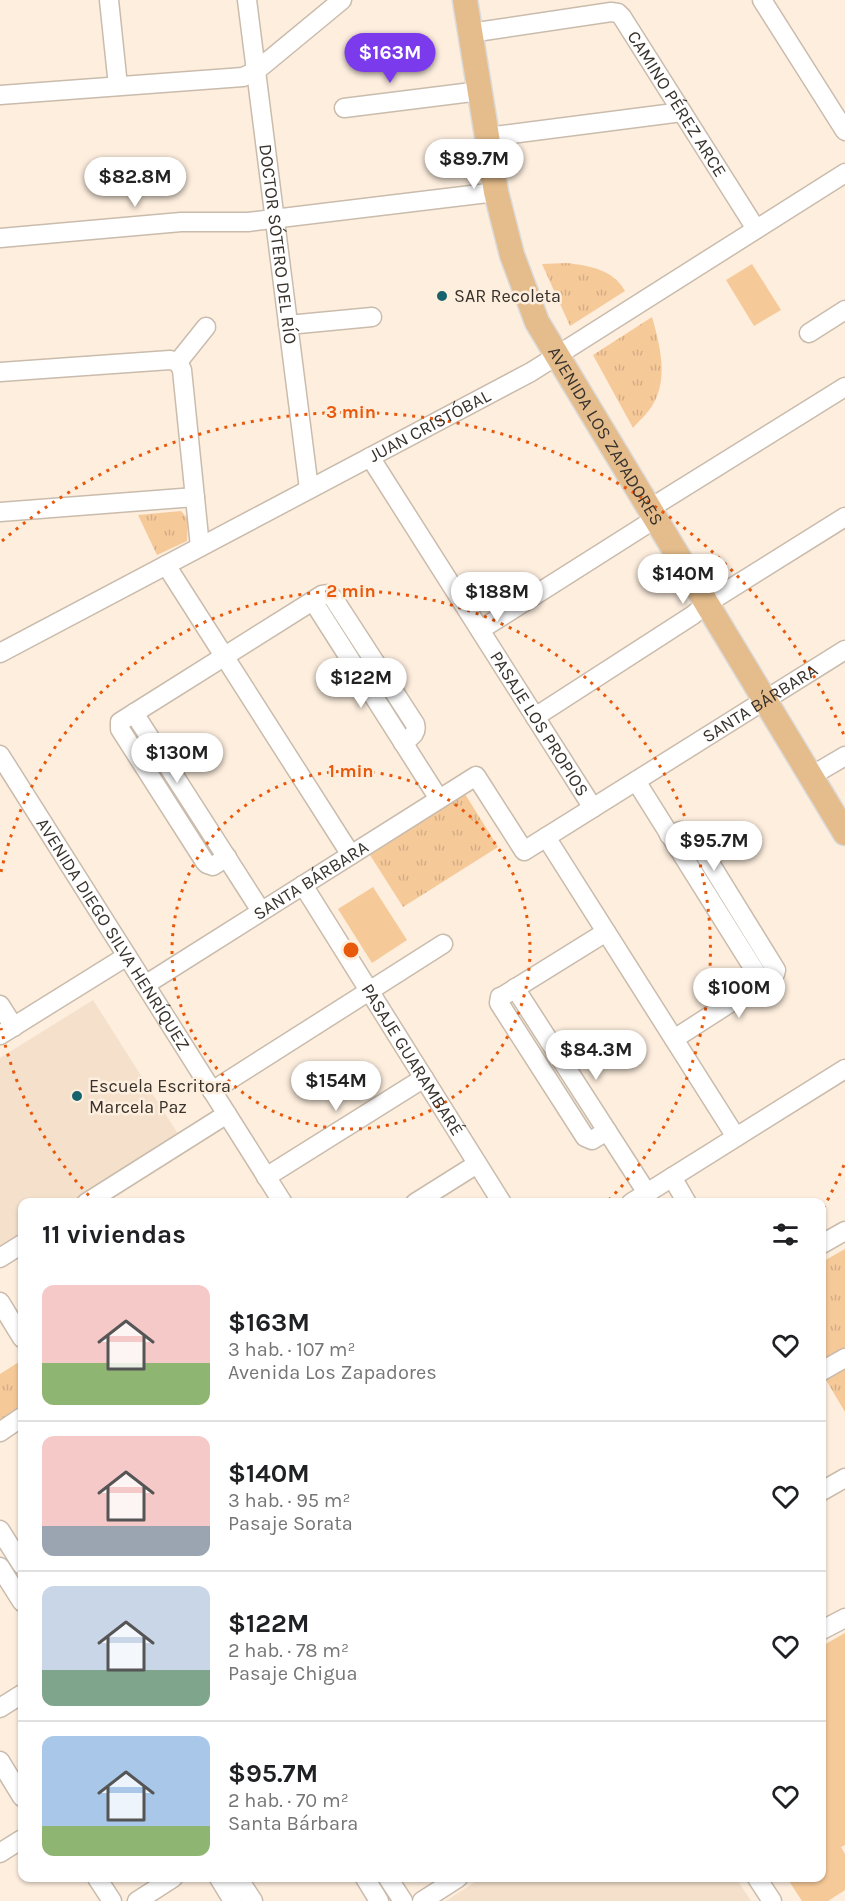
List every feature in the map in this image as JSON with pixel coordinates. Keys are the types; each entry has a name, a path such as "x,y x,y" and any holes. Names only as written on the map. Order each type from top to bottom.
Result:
{"main road":[{"name":"AVENIDA LOS ZAPADORES","path":"465,0 496,192 509,244 537,322 845,833"}],"street":[{"path":"109,0 118,86"},
{"name":"DOCTOR SÓTERO DEL RÍO","path":"247,0 309,489"},
{"path":"0,95 243,77 256,71 342,0"},
{"path":"762,0 845,131"},
{"name":"CAMINO PÉREZ ARCE","path":"470,33 611,12 618,13 756,229"},
{"path":"344,108 480,91"},
{"path":"487,137 682,112"},
{"name":"JUAN CRISTÓBAL","path":"0,653 531,372 845,173"},
{"path":"0,238 181,222 237,222 496,192"},
{"path":"810,333 845,310"},
{"path":"288,325 372,317"},
{"path":"178,362 206,327"},
{"path":"0,372 170,360 178,362 182,370 200,547"},
{"path":"480,630 845,387"},
{"name":"PASAJE LOS PROPIOS","path":"370,457 593,808"},
{"path":"0,512 195,497"},
{"path":"535,717 706,604 845,517"},
{"path":"166,565 351,855"},
{"path":"227,857 213,866 205,862 119,724 321,597 403,743 439,799"},
{"name":"SANTA BÁRBARA","path":"145,984 476,776 524,851 845,650"},
{"path":"134,713 261,911"},
{"name":"AVENIDA DIEGO SILVA HENRÍQUEZ","path":"0,755 280,1198"},
{"path":"811,776 845,756"},
{"path":"636,781 669,835 685,831 694,837 776,969 775,974 674,1039"},
{"path":"546,837 736,1137"},
{"name":"PASAJE GUARAMBARÉ","path":"303,885 499,1198"},
{"path":"606,932 499,1000 506,1015 585,1137 592,1140 607,1131 647,1193"},
{"path":"212,1091 443,944"},
{"path":"0,1005 7,1031 127,956"},
{"path":"639,1198 845,1069"},
{"path":"266,1177 424,1078"},
{"path":"95,1198 227,1114"},
{"path":"423,1198 477,1164"},
{"path":"672,1177 684,1198"},
{"path":"826,1242 845,1230"},
{"path":"0,1258 18,1247"},
{"path":"0,1302 18,1331"},
{"path":"826,1369 845,1358"},
{"path":"0,1432 18,1420"},
{"path":"826,1489 845,1478"},
{"path":"0,1530 18,1559"},
{"path":"0,1567 18,1596"},
{"path":"826,1628 845,1618"},
{"path":"0,1708 18,1697"},
{"path":"0,1761 18,1790"},
{"path":"0,1853 18,1842"},
{"path":"100,1882 112,1901"},
{"path":"137,1901 167,1882"},
{"path":"222,1882 234,1901"},
{"path":"241,1882 253,1901"},
{"path":"367,1882 379,1901"},
{"path":"390,1882 402,1901"},
{"path":"422,1901 452,1882"},
{"path":"760,1882 772,1901"}],"shaded area":[{"name":"Escuela Escritora Marcela Paz","path":"93,1000 178,1134 76,1198 18,1198 18,1235 0,1246 0,1058"},
{"path":"475,1882 739,1882 751,1901 446,1901"}],"green space":[{"path":"567,263 592,267 607,273 625,291 570,326 542,264"},
{"path":"752,264 781,310 754,326 726,280"},
{"path":"652,317 658,339 662,374 652,406 633,428 593,355"},
{"path":"181,511 188,519 187,541 157,555 138,515"},
{"path":"465,794 498,847 403,907 370,855"},
{"path":"373,887 407,940 372,963 338,909"},
{"path":"845,1249 845,1348 826,1359 826,1260"},
{"path":"18,1363 18,1411 0,1422 0,1374"},
{"path":"845,1369 845,1412 826,1380"},
{"path":"845,1633 845,1845 841,1847 845,1854 845,1890 828,1901 802,1901 790,1882 826,1882 826,1644"}],"place":[{"name":"SAR Recoleta","path":"442,296"},
{"name":"Escuela Escritora Marcela Paz","path":"77,1096"}]}
